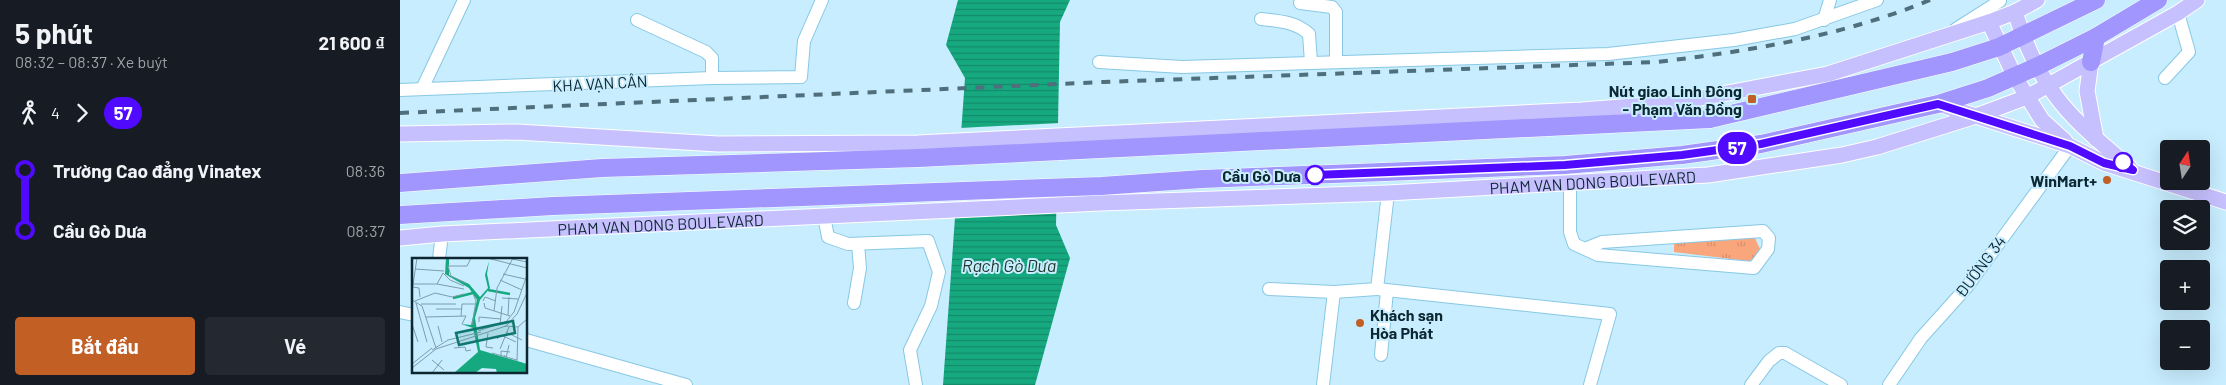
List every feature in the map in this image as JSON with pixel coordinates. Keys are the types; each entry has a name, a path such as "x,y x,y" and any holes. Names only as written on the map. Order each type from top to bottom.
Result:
{"highway":[{"path":"400,182 602,168 883,158 919,151 1098,141 1710,119 1949,63 2023,37 2096,0"},
{"name":"PHAM VAN DONG BOULEVARD","path":"400,215 553,206 921,192 1101,194 1202,179 1565,165 1698,153 1761,144 1938,104 2015,77 2096,37 2158,0"},
{"path":"2091,62 2096,37"}],"main road":[{"path":"1098,141 1674,104 1828,74 1989,22 2015,6 2037,0"},
{"name":"PHAM VAN DONG BOULEVARD","path":"400,238 442,234 921,212 1101,194 1388,193 1708,175 1842,155 1976,116 2027,97 2178,13 2197,0"},
{"path":"2015,6 2023,37 2048,85 2059,100 2096,139 2133,170"},
{"path":"1989,22 1999,47 2015,77 2042,120 2070,146"},
{"path":"2091,62 2087,91 2096,139"},
{"path":"1938,104 2070,146 2104,163 2133,170 2226,202"},
{"path":"400,134 516,132 718,144 814,144 919,151"},
{"path":"814,144 883,158"},
{"path":"1698,153 1708,175"}],"street":[{"path":"422,89 464,0"},
{"name":"KHA VẠN CÂN","path":"400,90 712,78 800,77 804,41 822,0"},
{"path":"1824,20 1830,0"},
{"path":"1099,62 1182,67 1608,54 1734,40 1795,29 1877,0"},
{"path":"1989,22 1991,11 2001,1"},
{"path":"1943,38 2001,1"},
{"path":"1300,3 1332,7 1336,12 1336,62"},
{"path":"2165,78 2189,52 2178,13"},
{"path":"1261,19 1294,24 1309,34 1311,62"},
{"path":"637,20 706,52 712,58 712,78"},
{"name":"ĐƯỜNG 34","path":"1888,385 1921,338 1966,288 2070,146"},
{"path":"1570,183 1570,232 1574,244 1598,255 1754,268 1768,249 1769,238 1762,231 1739,231 1602,242 1586,248"},
{"path":"1381,355 1382,290 1388,193"},
{"path":"824,216 828,237 848,244 928,241 939,272 930,306 910,350 916,385"},
{"path":"439,258 442,234"},
{"path":"854,303 860,268 858,244"},
{"path":"1269,289 1334,292 1382,290 1610,314 1590,385"},
{"path":"1323,385 1334,292"},
{"path":"528,341 659,381 686,385"},
{"path":"1751,385 1775,354 1785,353 1841,385"}],"green space":[{"path":"1755,238 1760,249 1753,260 1748,261 1674,252 1674,242"}],"water":[{"name":"Rạch Gò Dưa","path":"958,0 1070,0 1060,22 1056,225 1070,258 1035,385 943,385 965,78 946,45"}],"pier":[{"path":"1060,123 1059,211 953,216 959,128"}],"railway":[{"path":"400,113 1104,82 1657,62 1727,53 1830,33 1897,13 1930,0"}],"bus line":[{"name":"57","path":"1315,175 1565,165 1682,155 1761,144 1938,104 2070,146 2104,163 2133,170 2123,162"}],"place":[{"name":"Nút giao Linh Đông - Phạm Văn Đồng","path":"1752,99"},
{"name":"Cầu Gò Dưa","path":"1315,175"},
{"name":"WinMart+","path":"2107,180"},
{"name":"Khách sạn Hòa Phát","path":"1360,323"}]}
